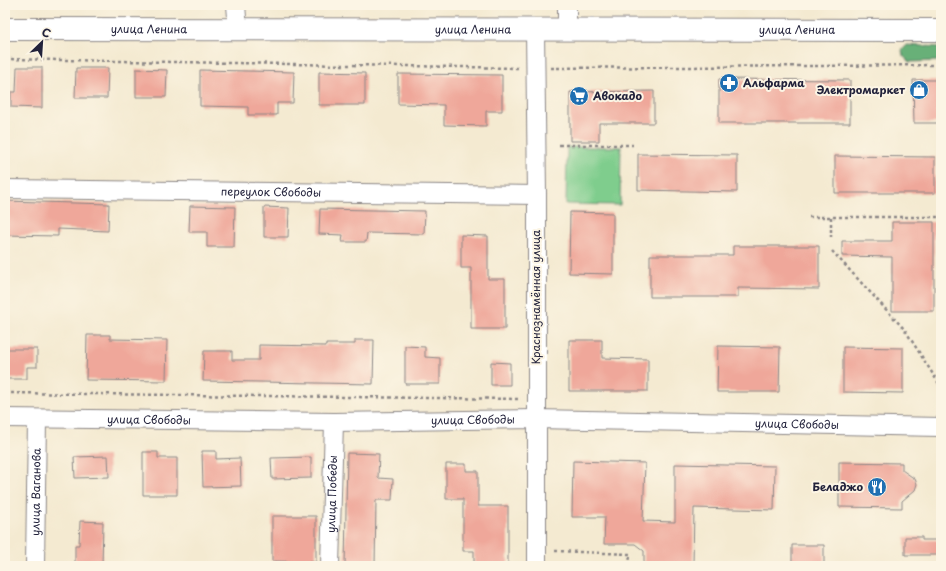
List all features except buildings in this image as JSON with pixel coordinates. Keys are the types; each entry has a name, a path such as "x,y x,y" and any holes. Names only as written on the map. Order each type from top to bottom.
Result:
{"street":[{"path":"236,5 238,30"},
{"path":"567,5 568,29"},
{"name":"улица Ленина","path":"5,29 941,30"},
{"name":"Краснознамённая улица","path":"535,29 537,195 535,419 537,566"},
{"name":"переулок Свободы","path":"5,189 537,195"},
{"name":"улица Свободы","path":"5,418 334,422 535,419 941,427"},
{"name":"улица Ваганова","path":"35,566 37,419"},
{"name":"улица Победы","path":"330,566 334,422"}],"path":[{"path":"5,59 536,68 607,66 941,65"},
{"path":"559,145 633,145"},
{"path":"809,216 941,217"},
{"path":"831,217 831,236"},
{"path":"832,251 906,330 941,388"},
{"path":"5,393 536,399"},
{"path":"556,551 630,554 629,566"}],"green space":[{"path":"907,45 941,47 941,61 909,62 903,56 902,50"},
{"path":"567,147 621,147 620,205 566,204"}],"place":[{"name":"Альфарма","path":"729,83"},
{"name":"Электромаркет","path":"919,90"},
{"name":"Авокадо","path":"579,96"},
{"name":"Беладжо","path":"877,487"}]}
